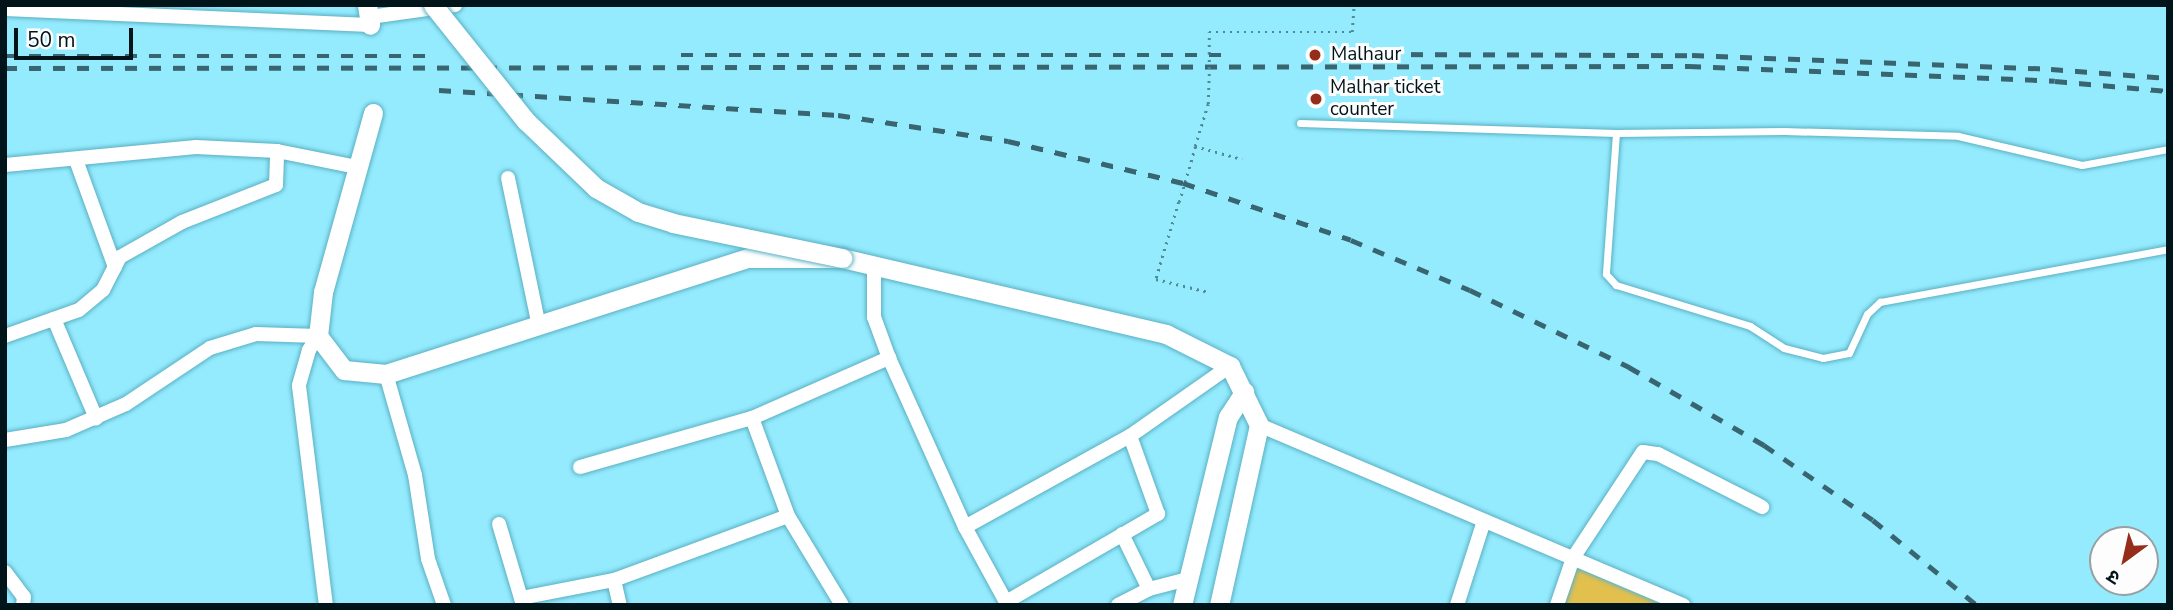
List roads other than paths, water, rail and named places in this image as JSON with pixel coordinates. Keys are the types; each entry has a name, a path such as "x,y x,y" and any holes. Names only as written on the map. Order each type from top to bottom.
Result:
{"street":[{"path":"433,5 526,121 597,188 638,212 673,223 874,265 1166,334 1230,366 1259,425 1219,605"},
{"path":"5,9 369,16 455,5"},
{"path":"326,605 299,387 309,350 318,336 323,292 373,113"},
{"path":"5,165 196,147 276,151 357,167"},
{"path":"5,336 79,310 95,297 120,257 182,222 276,185 276,151"},
{"path":"76,160 115,267"},
{"path":"508,178 520,216 539,326"},
{"path":"318,336 344,370 386,373 748,258 842,258"},
{"path":"874,265 874,317 889,358 965,527 1006,601 1158,514 1130,436"},
{"path":"54,319 96,418"},
{"path":"5,440 66,430 96,418 126,404 210,348 256,334 318,336"},
{"path":"580,467 752,418 889,358"},
{"path":"965,527 1130,436 1230,366"},
{"path":"386,373 415,475 428,559 444,605"},
{"path":"1187,604 1188,579 1228,418 1244,392"},
{"path":"752,418 788,516 842,605"},
{"path":"1228,418 1259,425 1683,605"},
{"path":"1557,605 1573,558 1643,452 1658,454 1762,507"},
{"path":"499,524 522,602 614,580 788,516"},
{"path":"1457,605 1484,521"},
{"path":"1122,534 1149,589"},
{"path":"5,572 24,597 23,605"},
{"path":"1118,605 1149,589 1188,579"},
{"path":"614,580 620,605"}],"lane":[{"path":"1300,122 1616,133 1784,131 1958,136 2082,164 2168,149"},
{"path":"1616,133 1605,274 1616,285 1750,326 1784,348 1823,358 1849,353 1867,314 1880,302 2168,249"}],"railway":[{"path":"1363,54 1692,55 2051,69 2168,78"},
{"path":"681,55 1227,55"},
{"path":"5,56 425,56"},
{"path":"5,68 1689,66 2055,81 2168,91"},
{"path":"439,90 838,115 1008,141 1183,183 1351,240 1470,290 1629,367 1764,445 1873,520 1977,605"}],"place":[{"name":"Malhaur","path":"1315,55"},
{"name":"Malhar ticket counter","path":"1316,99"}]}
